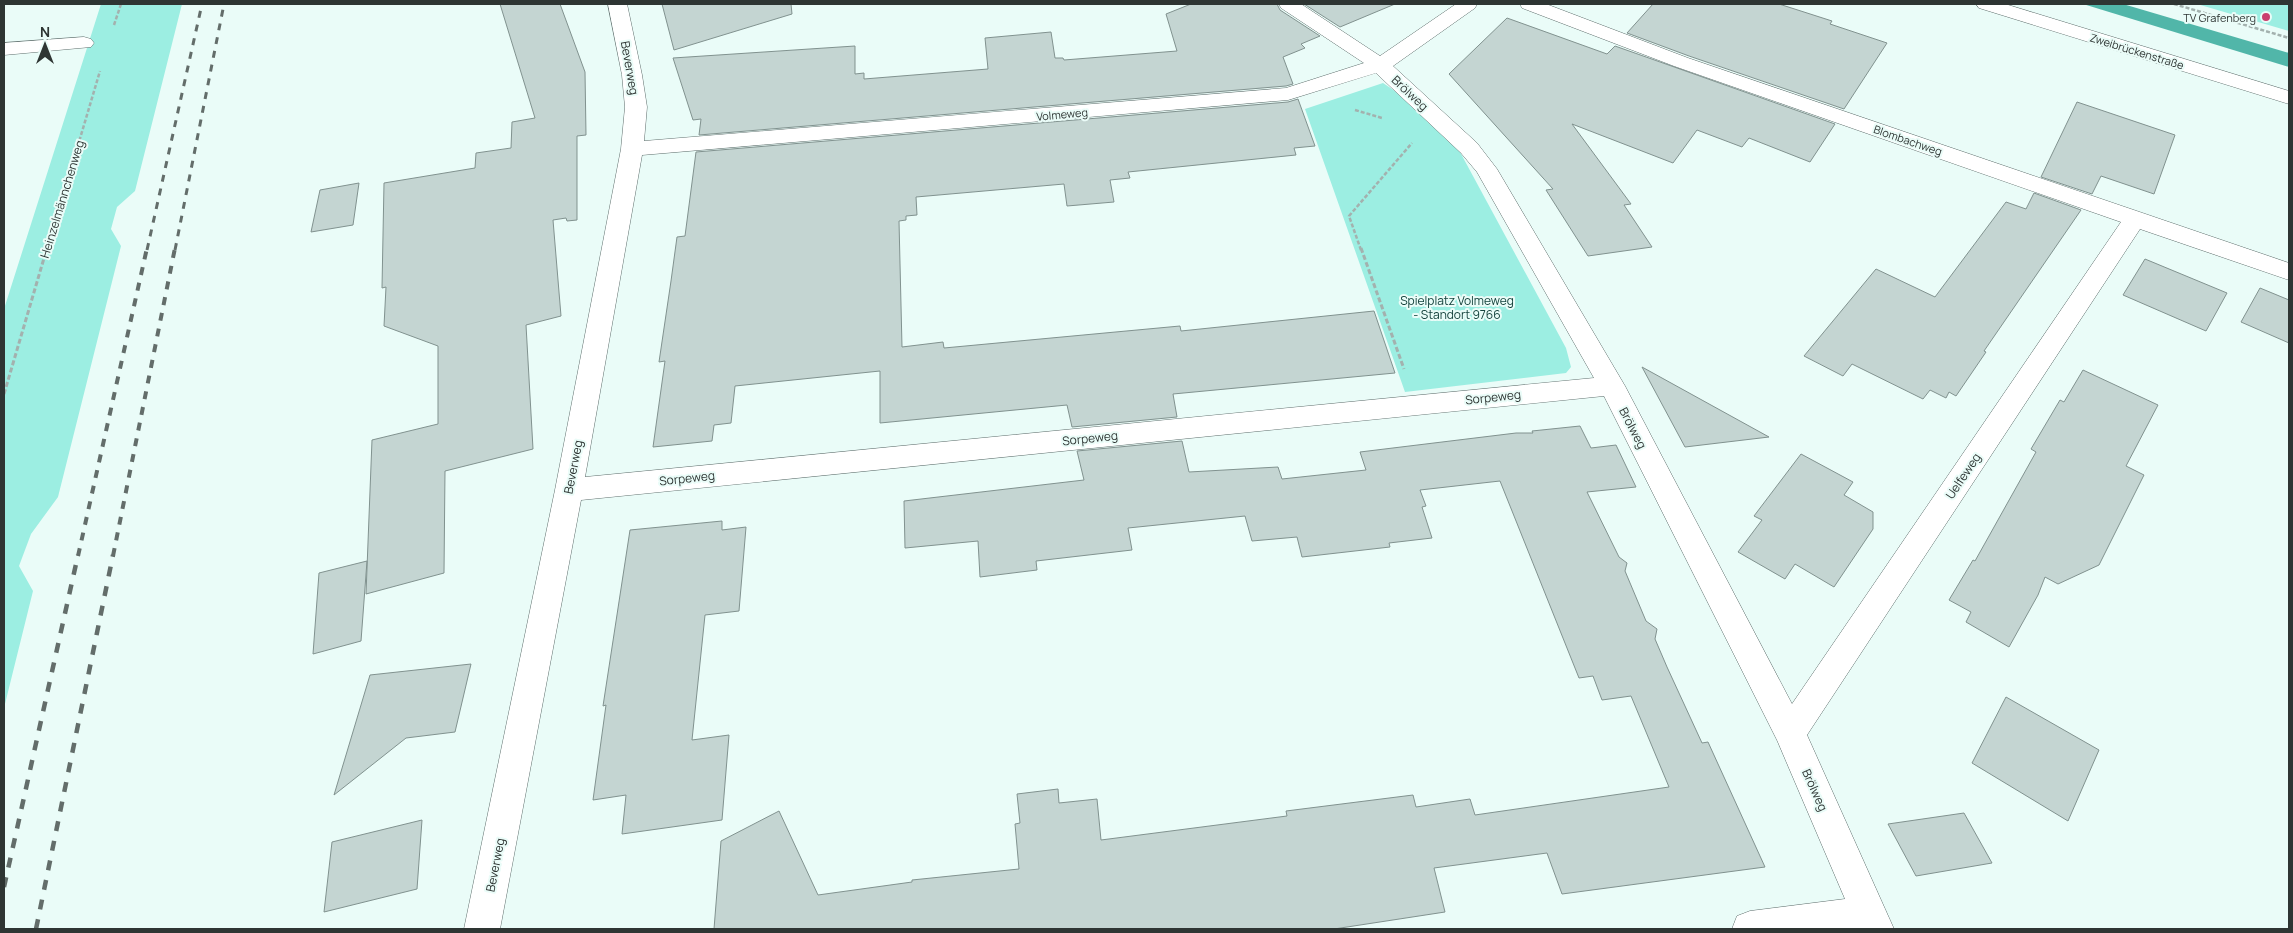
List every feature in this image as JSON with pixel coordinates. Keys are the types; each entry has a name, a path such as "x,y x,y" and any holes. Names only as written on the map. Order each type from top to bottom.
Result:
{"street":[{"name":"Beverweg","path":"482,929 569,490 632,149 636,107 632,75 617,4"},
{"name":"Brölweg","path":"1288,4 1380,65 1469,148 1486,169 1612,386 1790,733 1872,921"},
{"name":"Volmeweg","path":"632,149 1259,98 1288,94 1314,88 1380,65 1468,4"},
{"name":"Blombachweg","path":"1529,4 1680,62 2289,272"},
{"name":"Zweibrückenstraße","path":"1986,4 2289,98"},
{"path":"4,49 84,43"},
{"name":"Uelfeweg","path":"1790,733 2135,219"},
{"name":"Sorpeweg","path":"569,490 1612,386"},
{"path":"1750,929 1872,921"}],"path":[{"path":"112,32 121,4"},
{"path":"2174,4 2289,38"},
{"name":"Heinzelmännchenweg","path":"4,394 102,66"},
{"path":"1314,88 1327,101 1388,120"},
{"path":"1404,372 1349,216 1417,138"}],"green space":[{"path":"101,4 182,4 135,191 117,207 111,229 121,246 58,497 31,534 19,566 33,591 4,708 4,309"},
{"name":"TV Grafenberg","path":"2197,4 2289,4 2289,31"},
{"name":"Spielplatz Volmeweg - Standort 9766","path":"1383,83 1395,91 1460,152 1566,348 1571,367 1566,373 1405,392 1305,109"}],"shaded area":[{"path":"2083,4 2123,4 2289,53 2289,67"}],"building":[{"path":"500,4 560,4 585,72 586,135 577,136 577,220 567,221 566,218 553,220 561,316 526,325 533,449 445,471 444,573 366,594 372,440 438,424 438,346 384,326 386,287 382,288 384,183 475,168 476,153 511,148 512,122 535,118"},
{"path":"662,4 791,4 792,14 674,50"},
{"path":"1191,4 1277,4 1280,10 1320,36 1301,44 1305,48 1283,57 1293,84 1286,86 699,135 701,119 693,120 673,58 855,46 855,74 864,73 864,79 988,69 985,38 1051,32 1055,58 1063,58 1064,60 1177,51 1166,14"},
{"path":"1304,4 1395,4 1340,27"},
{"path":"1653,4 1779,4 1832,21 1830,24 1887,43 1844,109 1627,33"},
{"path":"1507,18 1607,54 1615,46 1835,124 1810,162 1749,138 1742,147 1697,130 1673,163 1572,124 1631,204 1624,205 1652,247 1588,256 1546,190 1553,189 1449,74"},
{"path":"1298,99 1315,146 1294,148 1296,155 1128,172 1130,178 1110,180 1114,202 1067,206 1064,184 916,197 917,215 906,216 906,220 899,221 902,347 943,342 944,348 1180,326 1181,331 1374,311 1395,373 1173,394 1177,417 1072,427 1067,405 880,423 880,371 735,386 731,423 714,425 712,441 653,447 665,361 659,362 677,237 685,236 696,152 1288,102"},
{"path":"2077,102 2175,135 2154,194 2101,176 2092,194 2041,177"},
{"path":"359,183 353,225 311,232 320,190"},
{"path":"2034,193 2081,210 1984,351 1986,352 1956,396 1949,392 1946,398 1930,390 1923,399 1852,364 1843,376 1804,356 1876,269 1935,297 2006,202 2026,209"},
{"path":"2145,259 2227,293 2206,331 2123,295"},
{"path":"2260,288 2289,300 2289,343 2241,322"},
{"path":"1642,367 1769,437 1685,447"},
{"path":"2083,370 2158,405 2126,466 2144,475 2099,565 2058,584 2045,577 2038,595 2009,647 1966,622 1971,612 1949,600 1973,560 1975,561 2036,452 2031,449 2060,400 2064,402"},
{"path":"1580,426 1591,448 1616,445 1636,487 1587,492 1619,557 1627,563 1625,571 1646,621 1657,629 1655,639 1667,667 1702,743 1708,742 1765,867 1562,894 1547,853 1434,868 1445,912 1334,929 714,929 721,841 779,811 818,895 912,882 912,880 1019,869 1015,824 1020,823 1017,794 1058,789 1059,803 1097,799 1101,840 1287,816 1286,811 1413,795 1416,807 1470,799 1475,815 1669,787 1631,696 1602,700 1593,676 1579,678 1500,481 1420,490 1426,506 1422,507 1432,538 1389,543 1390,547 1302,557 1297,537 1252,541 1245,516 1128,528 1132,550 1036,561 1037,570 980,577 978,541 905,548 904,501 1084,480 1077,451 1182,441 1189,472 1278,467 1282,479 1366,470 1360,452"},
{"path":"1801,454 1853,482 1844,495 1873,512 1873,529 1834,587 1795,564 1785,579 1738,552 1762,520 1754,516"},
{"path":"722,521 722,530 746,527 739,611 705,615 692,740 729,735 722,820 622,834 626,795 593,800 606,705 603,706 630,530"},
{"path":"367,561 361,641 313,654 319,573"},
{"path":"471,664 455,732 406,738 334,795 370,675"},
{"path":"2006,697 2099,750 2068,821 1972,763"},
{"path":"1964,813 1992,863 1916,876 1888,824"},
{"path":"422,820 417,889 324,912 332,842"}],"railway":[{"path":"147,250 202,4"},
{"path":"175,250 224,4"},
{"path":"78,556 147,248"},
{"path":"113,556 175,248"},
{"path":"4,887 78,555"},
{"path":"36,929 113,555"}],"place":[{"name":"TV Grafenberg","path":"2266,17"}]}
